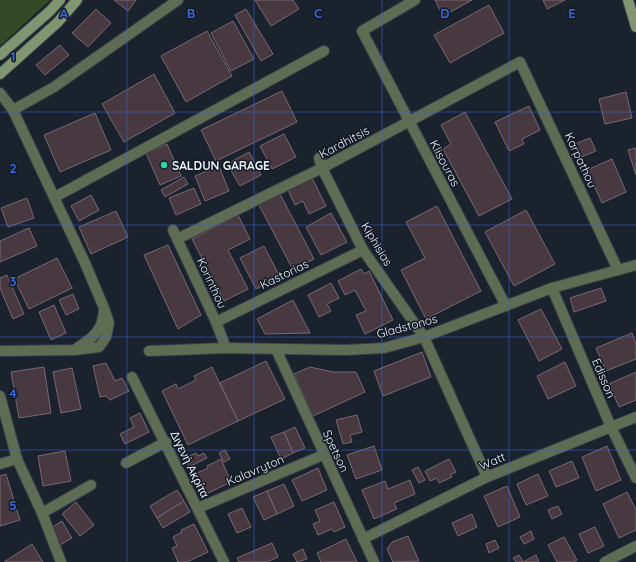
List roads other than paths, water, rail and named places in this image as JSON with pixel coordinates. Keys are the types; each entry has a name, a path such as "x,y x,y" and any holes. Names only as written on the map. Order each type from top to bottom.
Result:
{"main road":[{"path":"0,55 50,11 60,0"},
{"path":"0,74 58,22 77,0"},
{"path":"628,0 636,27"}],"street":[{"path":"13,110 54,87 178,0"},
{"name":"Klisouras","path":"416,0 362,31 506,306"},
{"path":"55,197 324,51"},
{"name":"Kardhitsis","path":"175,234 409,122 520,62"},
{"name":"Karpathou","path":"520,62 618,270"},
{"path":"0,93 13,110 55,197 104,308 109,323 106,337 99,347 74,350 0,352"},
{"name":"Kiphisias","path":"321,163 363,250 424,337 487,477"},
{"name":"Korinthou","path":"175,234 216,322 226,348"},
{"name":"Kastorias","path":"216,322 363,250"},
{"name":"Gladstonos","path":"149,351 226,348 346,350 384,348 424,337 552,288 636,265"},
{"name":"Edisson","path":"552,288 611,427 636,478"},
{"name":"Spetson","path":"276,349 374,562"},
{"name":"Διγενή Ακρίτα","path":"132,377 166,442 224,562"},
{"path":"0,396 18,459 42,513 61,562"},
{"name":"Watt","path":"363,539 487,477 636,417"},
{"path":"126,464 166,442"},
{"name":"Kalavryton","path":"198,508 324,455"},
{"path":"0,464 18,459"},
{"path":"42,513 91,485"},
{"path":"605,562 636,546"}],"place":[{"name":"SALDUN GARAGE","path":"164,165"}]}
